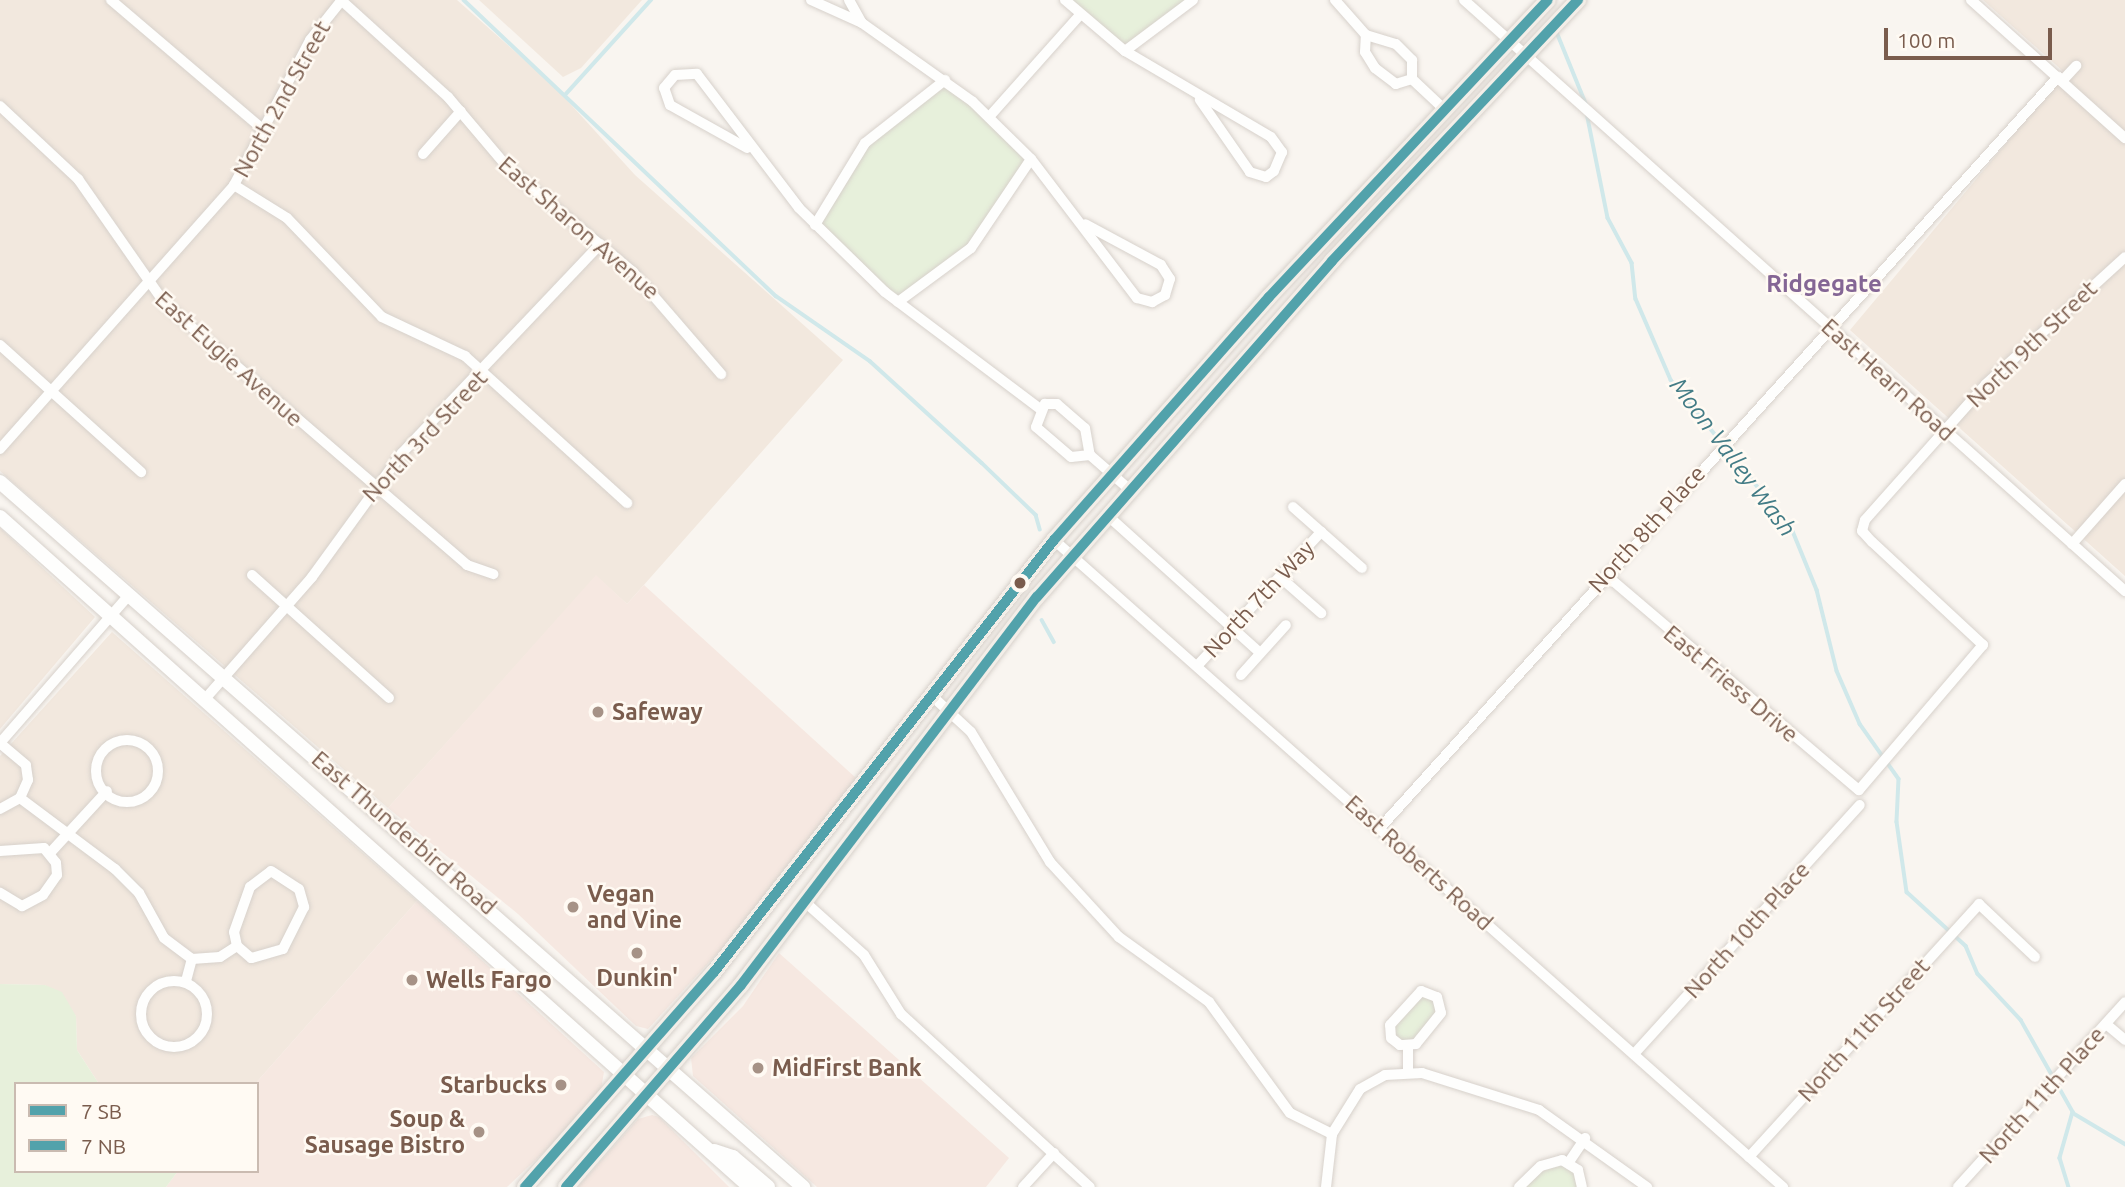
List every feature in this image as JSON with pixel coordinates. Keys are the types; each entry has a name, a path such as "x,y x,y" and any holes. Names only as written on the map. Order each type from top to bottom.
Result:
{"main road":[{"path":"566,1187 669,1068 805,902 1073,555 1129,489 1287,313 1578,0"},
{"path":"525,1187 647,1048 1054,540 1269,297 1544,4"},
{"path":"1269,297 1287,313"},
{"name":"East Thunderbird Road","path":"0,482 803,1187"},
{"name":"East Thunderbird Road","path":"0,517 750,1187"},
{"path":"706,1148 733,1157 768,1187"}],"street":[{"path":"111,0 266,132"},
{"name":"North 2nd Street","path":"0,449 234,185 266,132 310,40 341,0"},
{"name":"East Sharon Avenue","path":"341,0 461,111 509,169 600,244 662,301 721,374"},
{"path":"811,0 862,23 945,80 989,117 1031,159 1085,224 1137,298 1152,302 1165,295 1170,279 1161,265 1085,224"},
{"path":"849,0 862,23"},
{"path":"1065,0 1125,51 1200,100 1271,137 1282,152 1278,167 1266,177 1250,172 1200,100"},
{"path":"1125,51 1193,0"},
{"path":"1335,0 1366,35 1404,51 1415,66 1412,79"},
{"name":"East Hearn Road","path":"1464,0 2125,591"},
{"path":"1971,0 2125,138"},
{"path":"989,117 1080,15"},
{"path":"1366,35 1365,52 1375,68 1396,84 1412,79"},
{"name":"North 8th Place","path":"1380,828 1606,575 2060,79 2076,66"},
{"path":"747,148 670,105 664,88 674,75 697,74 747,148 815,225 898,302 1040,409"},
{"path":"1412,79 1444,109"},
{"path":"815,225 865,143 945,80"},
{"name":"East Eugie Avenue","path":"0,106 78,179 148,284 467,565 494,575"},
{"path":"423,154 461,111"},
{"path":"898,302 971,248 1031,159"},
{"path":"234,185 287,218 382,317 448,346 483,374 627,503"},
{"name":"North 3rd Street","path":"205,699 287,607 376,485 483,374 600,244"},
{"name":"North 9th Street","path":"1859,790 1983,645 1862,531 1945,430 2015,354 2125,257"},
{"path":"0,345 141,472"},
{"path":"1040,409 1057,404 1085,428 1090,455 1129,489"},
{"path":"1040,409 1036,426 1071,457 1090,455"},
{"path":"2073,544 2125,484"},
{"path":"1293,507 1362,568"},
{"path":"1107,515 1260,653"},
{"name":"North 7th Way","path":"1197,666 1321,532"},
{"name":"East Roberts Road","path":"1054,540 1783,1187"},
{"path":"251,575 389,698"},
{"name":"East Friess Drive","path":"1606,575 1859,790"},
{"path":"1280,577 1321,613"},
{"path":"0,809 20,798 29,780 26,765 0,743 129,595"},
{"path":"1241,675 1286,625"},
{"path":"931,695 971,732 1020,822 1050,862 1119,937 1209,1002 1290,1113 1332,1134"},
{"path":"131,743 154,753 160,774 144,800 107,791 93,773 103,748 131,743"},
{"path":"50,853 107,791"},
{"path":"20,798 66,838 129,882 164,938 192,959 220,957 237,946"},
{"name":"North 10th Place","path":"1634,1054 1860,805"},
{"path":"0,851 26,847 50,853"},
{"path":"0,893 22,906 37,901 57,875 50,853"},
{"path":"271,871 286,876 304,907 291,938 267,958 251,958 237,946 234,932 254,881 271,871"},
{"path":"805,902 863,955 901,1014 1090,1187"},
{"name":"North 11th Street","path":"1749,1157 1979,904 2035,957"},
{"path":"186,981 192,959"},
{"path":"161,981 186,981 203,1000 206,1018 187,1047 169,1050 142,1027 143,1008 161,981"},
{"path":"1408,1047 1391,1038 1390,1025 1414,994 1430,992 1441,1013 1408,1047 1408,1073"},
{"name":"North 11th Place","path":"1958,1187 2125,1002"},
{"path":"2106,1024 2125,1040"},
{"path":"1326,1187 1332,1134 1360,1089 1385,1074 1408,1073 1498,1093 1585,1138 1647,1187"},
{"path":"1520,1187 1541,1166 1569,1162 1585,1138"},
{"path":"1023,1187 1055,1153"},
{"path":"1569,1162 1582,1187"}],"shaded area":[{"path":"0,0 457,0 555,87 635,175 843,360 627,604 596,576 388,808 0,471"},
{"path":"479,0 642,0 581,68 563,77"},
{"path":"1983,0 2125,0 2125,576 1850,330 2065,73"},
{"path":"0,528 95,617 0,729"},
{"path":"596,575 627,604 644,585 856,778 722,948 648,1029 636,1026 518,914 388,808"},
{"path":"112,632 417,901 257,1082 98,1082 77,1050 76,1016 45,985 0,984 0,756"},
{"path":"417,901 604,1072 601,1089 562,1135 507,1187 166,1187 176,1173 259,1173 259,1082 257,1082"},
{"path":"779,953 1009,1158 986,1187 817,1187 693,1076 691,1058 743,1006"},
{"path":"652,1115 659,1117 729,1187 578,1187 638,1119"}],"green space":[{"path":"1065,0 1193,0 1125,51"},
{"path":"945,80 1031,159 980,238 898,302 815,225 852,160"},
{"path":"0,984 45,985 62,992 76,1016 77,1050 98,1082 14,1082 14,1173 176,1173 166,1187 0,1187"},
{"path":"1421,991 1441,1005 1423,1038 1400,1045 1390,1025"},
{"path":"1569,1162 1582,1187 1519,1187 1529,1176"}],"waterway":[{"path":"464,0 776,296 870,361 982,463 1036,515 1040,529"},
{"path":"566,94 651,0"},
{"name":"Moon Valley Wash","path":"1556,30 1587,106"},
{"name":"Moon Valley Wash","path":"1587,113 1608,218 1632,263 1636,299 1671,380 1792,529 1817,590 1837,671 1860,724 1899,779 1897,822 1907,892 1966,946 1978,974 2021,1020 2073,1112 2060,1158 2069,1187"},
{"path":"1042,620 1054,642"},
{"path":"2073,1113 2125,1144"}],"transit line":[{"path":"525,1187 714,972 1054,540 1269,297 1548,0"},
{"path":"566,1187 741,985 1037,597 1332,261 1578,0"}],"place":[{"name":"Safeway","path":"598,712"},
{"name":"Vegan and Vine","path":"573,907"},
{"name":"Dunkin'","path":"637,953"},
{"name":"Wells Fargo","path":"412,980"},
{"name":"MidFirst Bank","path":"758,1068"},
{"name":"Starbucks","path":"561,1085"},
{"name":"Soup & Sausage Bistro","path":"479,1132"}],"district":[{"name":"Ridgegate","path":"1824,284"}]}
